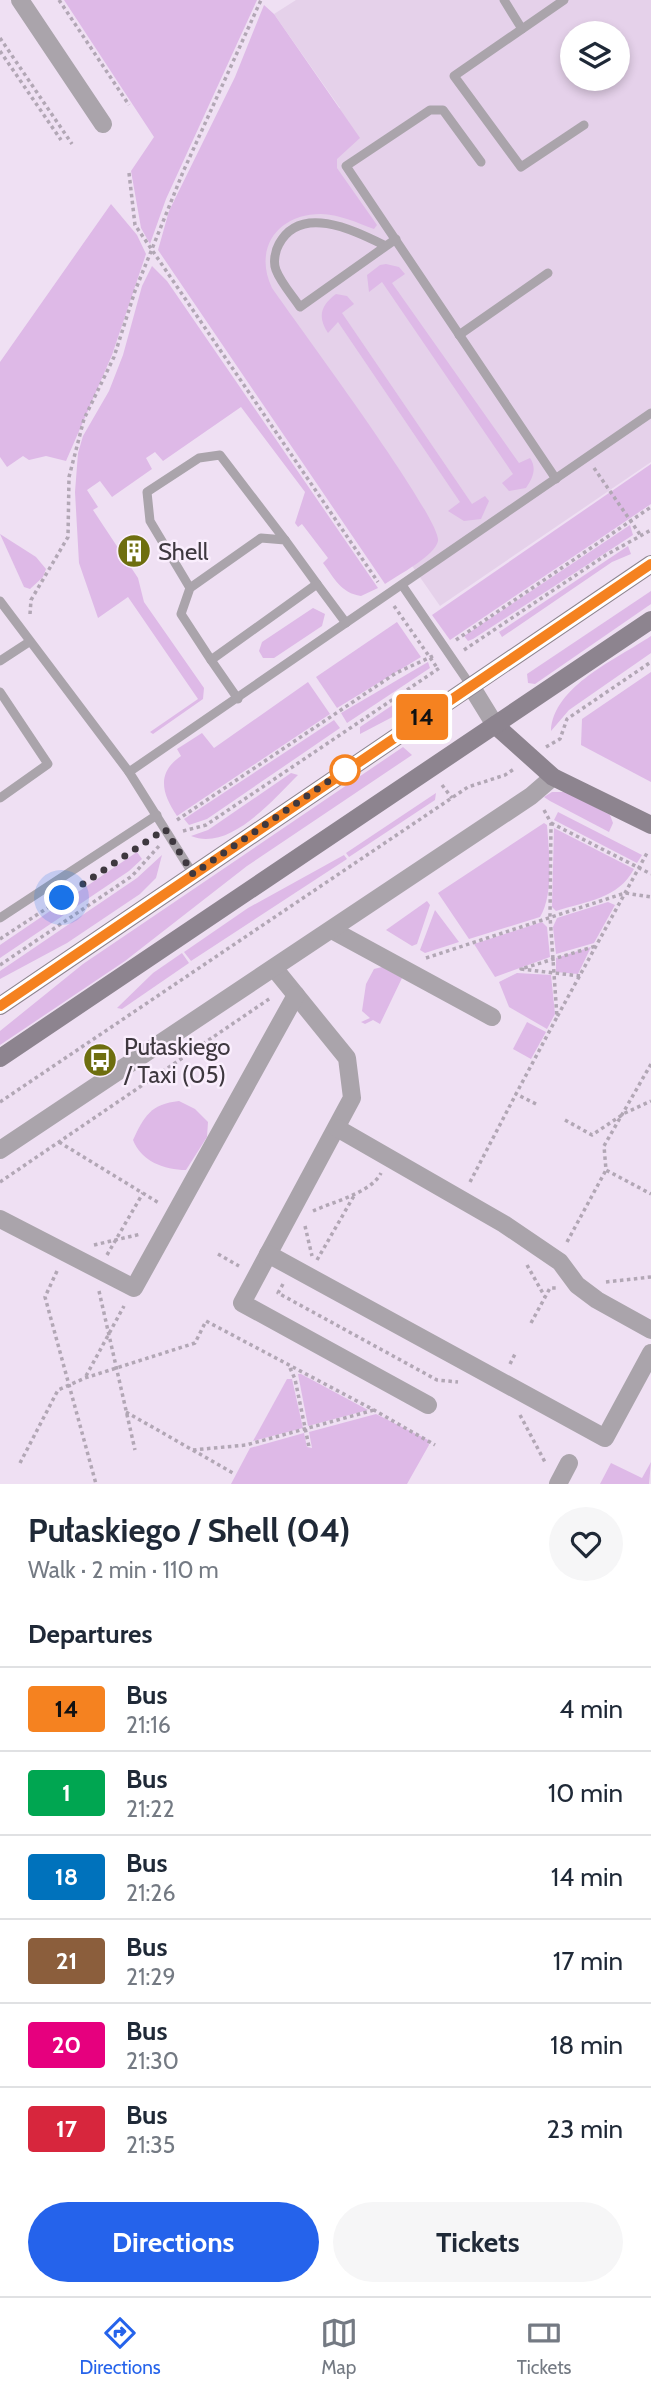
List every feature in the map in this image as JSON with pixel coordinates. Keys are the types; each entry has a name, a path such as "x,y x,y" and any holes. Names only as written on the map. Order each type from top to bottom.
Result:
{"main road":[{"path":"0,1006 651,564"},
{"path":"0,1058 651,620"},
{"path":"495,725 528,758 553,777 651,825"}],"street":[{"path":"20,0 103,124"},
{"path":"471,686 495,725"},
{"path":"0,1150 531,796 553,777"},
{"path":"332,930 492,1017"},
{"path":"274,968 348,1058 352,1098 242,1303 428,1405"},
{"path":"0,1219 134,1288 292,990"},
{"path":"337,1128 504,1224 558,1261 577,1285 597,1300 651,1330"},
{"path":"268,1254 605,1438 651,1353"},
{"path":"558,1484 569,1463"}],"lane":[{"path":"504,0 523,29"},
{"path":"564,0 454,76 521,167 584,125"},
{"path":"481,162 443,110 430,110 346,166 556,479"},
{"path":"386,246 356,232 326,223 298,226 285,233 276,249 275,268 300,307 396,239"},
{"path":"459,335 548,274"},
{"path":"129,772 651,413"},
{"path":"190,588 150,521 147,492 199,458 220,455 346,623"},
{"path":"238,699 181,614 190,588 261,538 285,540"},
{"path":"211,660 317,584"},
{"path":"402,585 471,686"},
{"path":"0,601 129,772 193,874"},
{"path":"0,661 29,642"},
{"path":"0,692 48,764 0,797"},
{"path":"0,918 157,815"}],"path":[{"path":"59,0 129,105"},
{"path":"29,642 31,600 68,537 68,477 85,419 114,357 151,250 261,0"},
{"path":"0,38 72,145"},
{"path":"0,51 61,140"},
{"path":"130,173 135,225 438,670"},
{"path":"587,457 641,536"},
{"path":"0,965 132,876 168,834 396,673 430,658 651,507"},
{"path":"168,834 206,825 606,555 651,530"},
{"path":"0,1102 468,787 505,775 560,740 567,719 651,662"},
{"path":"424,680 442,704"},
{"path":"431,769 452,798"},
{"path":"557,1017 550,916 551,823 651,874"},
{"path":"467,1189 647,853"},
{"path":"400,967 625,893 651,897"},
{"path":"0,939 66,895"},
{"path":"580,976 521,969 552,957 596,946"},
{"path":"0,1182 292,990"},
{"path":"550,1289 558,1261 606,1170 604,1146 651,1064"},
{"path":"516,1094 536,1104"},
{"path":"565,1120 592,1135 625,1112 651,1101"},
{"path":"59,1142 175,1212"},
{"path":"311,1212 377,1180 389,1158"},
{"path":"606,1170 651,1194"},
{"path":"302,1216 314,1265 356,1192"},
{"path":"135,1450 95,1268 117,1238 143,1194"},
{"path":"96,1484 45,1297 65,1253 117,1238 164,1230"},
{"path":"218,1254 256,1276"},
{"path":"525,1261 545,1297"},
{"path":"292,1266 278,1293 437,1380 460,1382"},
{"path":"85,1378 134,1288"},
{"path":"20,1463 58,1390 85,1378 195,1343 206,1321 435,1445"},
{"path":"289,1366 295,1379 309,1447"},
{"path":"502,1380 547,1466"},
{"path":"193,1450 246,1445 374,1410"},
{"path":"126,1412 233,1473"}],"shaded area":[{"path":"64,0 257,0 166,199 150,244 141,228 131,171 154,137"},
{"path":"296,0 651,0 651,462 440,606 172,221 340,108 274,14"},
{"path":"264,5 274,14 360,138 337,159 337,168 377,225 374,229 334,216 306,216 293,220 273,236 266,260 272,288 393,460 433,525 438,541 435,547 423,559 385,584 158,250 169,211 235,77"},
{"path":"111,204 137,235 146,254 112,355 66,461 46,456 29,460 23,456 7,467 0,457 0,362"},
{"path":"380,265 399,267 405,274 392,283 519,463 530,458 533,473 526,488 509,491 502,483 513,474 382,282 369,292 367,275"},
{"path":"152,266 167,281 378,588 361,596 348,592 335,579 323,563 328,558 302,524 298,527 295,523 305,492 241,407 163,461 155,452 146,458 152,469 112,497 100,481 87,490 98,507 93,510 138,578 144,602 204,688 203,699 153,734 150,732 198,699 128,597 98,618 79,563 75,492 78,453 83,436 109,391 123,355 142,286"},
{"path":"336,294 347,296 354,304 342,313 472,504 485,496 489,501 481,519 464,521 448,511 460,502 338,322 328,333 322,312 327,302"},
{"path":"651,464 651,504 450,640 432,615"},
{"path":"630,525 633,535 473,639 468,641 464,636"},
{"path":"0,534 36,557 46,569 43,577 30,589 24,587"},
{"path":"628,546 631,554 612,562 502,637 499,632"},
{"path":"651,591 651,604 535,684 528,683 527,674"},
{"path":"313,608 325,614 322,626 274,658 263,658 259,651 262,642"},
{"path":"397,622 421,657 337,708 316,677"},
{"path":"651,636 651,653 569,710 551,731 554,715 575,687 605,664"},
{"path":"428,662 430,668 347,723 341,713"},
{"path":"651,672 651,782 581,745 582,719"},
{"path":"308,682 330,714 177,816 168,800 164,784 168,769 181,756 177,749 202,733 214,748"},
{"path":"412,692 419,695 423,701 360,734 360,727"},
{"path":"334,720 340,728 207,819 189,825 184,819"},
{"path":"403,747 412,755 247,866 125,961 0,1045 0,1031 83,964"},
{"path":"291,773 298,775 263,810 235,830 220,837 205,839 191,836 208,830"},
{"path":"552,792 567,792 610,815 613,823 609,832 544,797"},
{"path":"436,793 435,800 349,857 346,853"},
{"path":"558,812 642,855 637,863 554,820"},
{"path":"544,823 547,825 550,872 547,897 540,917 469,939 438,893"},
{"path":"554,828 634,869 619,887 610,893 556,911 552,907"},
{"path":"137,852 142,859 129,871 0,958 0,945"},
{"path":"162,855 156,878 140,894 67,943 0,979 0,971 137,878"},
{"path":"344,855 347,859 191,961 184,952 248,908"},
{"path":"427,901 430,905 417,944 412,946 386,930"},
{"path":"608,902 615,905 594,943 556,954 553,927 557,918"},
{"path":"435,910 459,942 425,953 420,950"},
{"path":"542,922 547,927 550,957 495,977 474,944"},
{"path":"591,947 578,974 556,972 556,958"},
{"path":"182,953 189,963 122,1009 117,1008 153,973"},
{"path":"382,967 402,978 380,1024 373,1020 365,1024 361,1022 370,1018 362,1011 366,984 374,969"},
{"path":"517,973 551,975 555,1014 547,1029 509,1007 499,982"},
{"path":"527,1022 546,1032 531,1059 513,1049"},
{"path":"179,1101 195,1109 208,1122 207,1137 186,1170 154,1163 142,1154 133,1140 141,1124 155,1108"},
{"path":"298,1374 301,1374 368,1410 308,1426"},
{"path":"287,1379 292,1379 303,1428 253,1441"},
{"path":"376,1414 428,1440 429,1445 407,1484 231,1484 250,1448 304,1433 307,1447 312,1448 309,1432"},
{"path":"651,1462 649,1484 600,1484 611,1463 642,1478"}],"bus line":[{"name":"14","path":"0,1006 651,564"}],"place":[{"name":"Shell","path":"134,551"},
{"name":"Pułaskiego / Taxi (05)","path":"100,1060"}],"route":[{"path":"62,898 165,829 193,874 345,770"}]}
